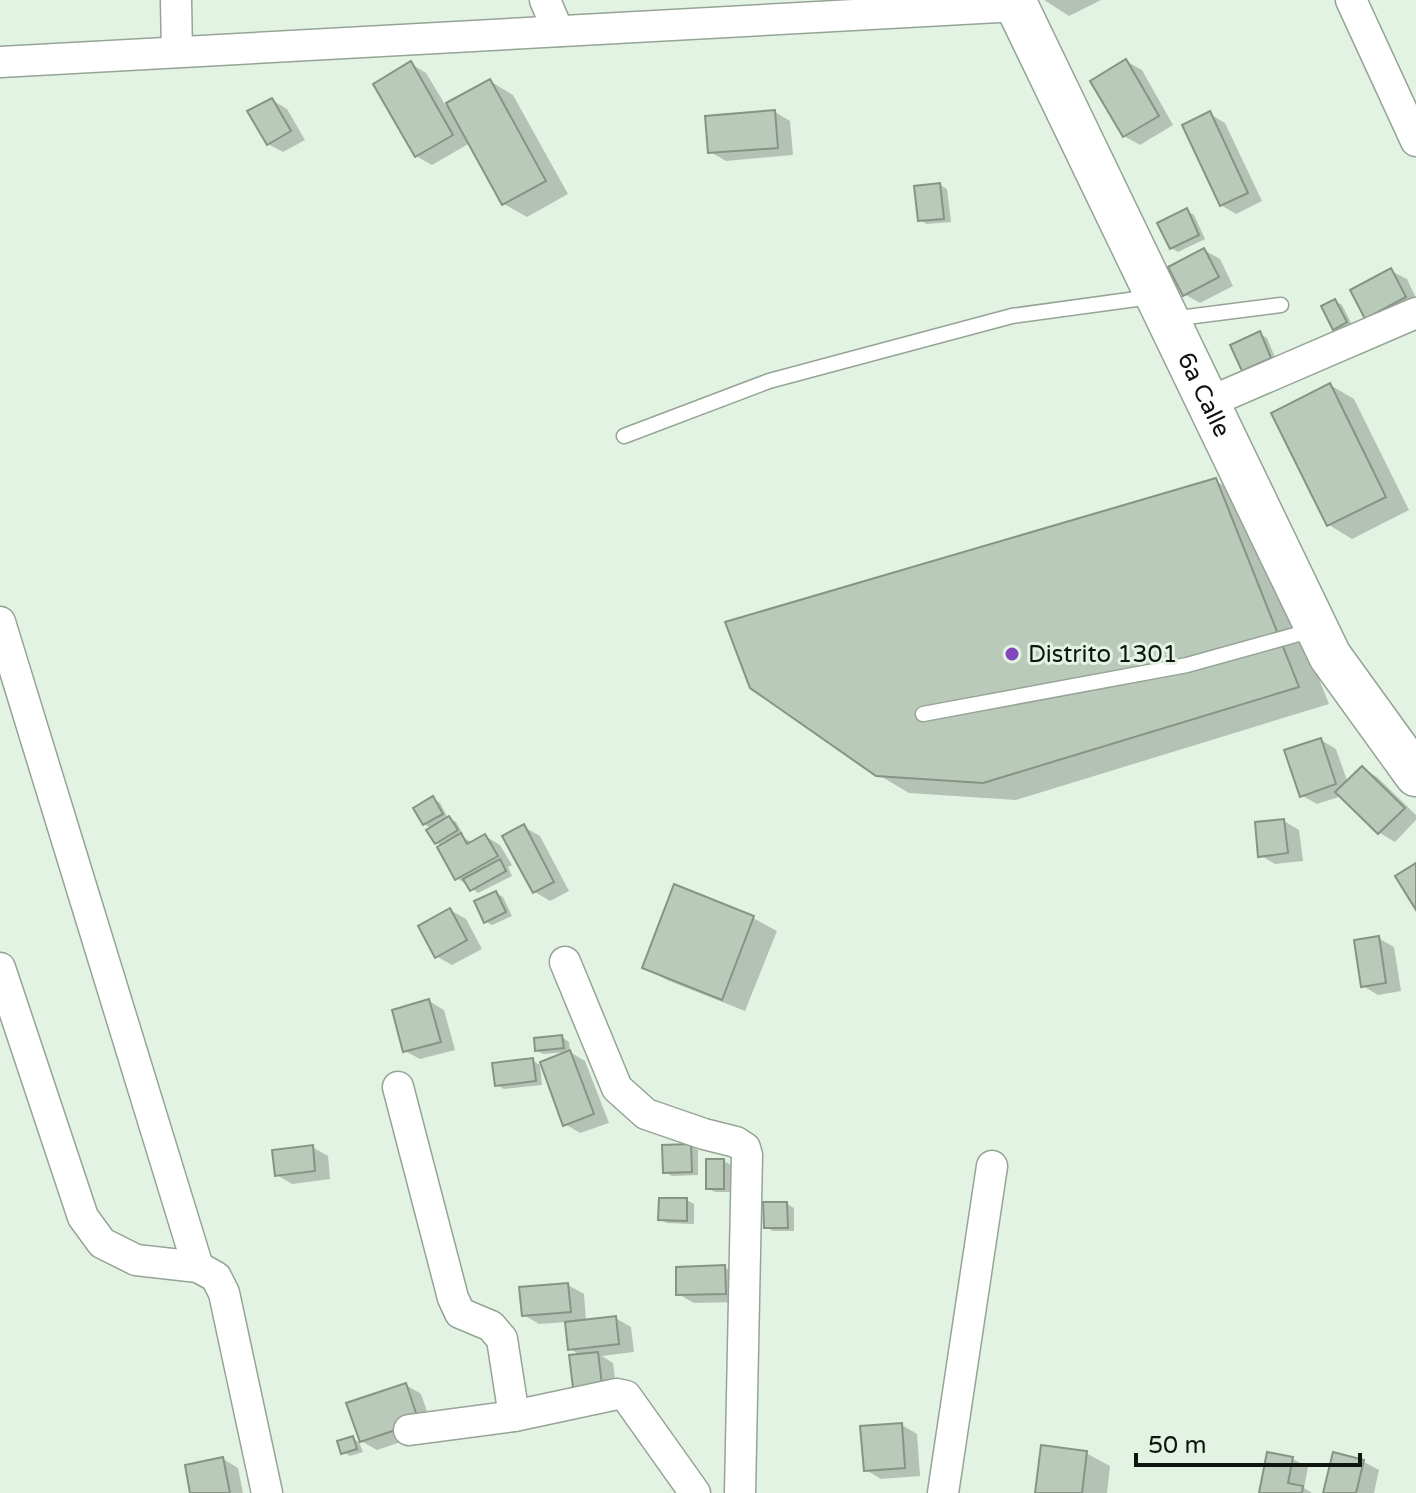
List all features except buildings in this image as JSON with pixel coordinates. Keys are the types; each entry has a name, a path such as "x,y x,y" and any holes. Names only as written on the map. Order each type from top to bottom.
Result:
{"main road":[{"name":"6a Calle","path":"1016,3 1330,656 1416,775"}],"street":[{"path":"176,0 177,52"},
{"path":"545,0 558,31"},
{"path":"1351,0 1416,141"},
{"path":"0,62 1016,3"},
{"path":"1207,403 1416,313"},
{"path":"0,622 198,1267"},
{"path":"565,962 617,1088 646,1114 736,1142 745,1148 740,1493"},
{"path":"0,968 83,1217 102,1243 136,1260 198,1267 216,1277 224,1293 267,1493"},
{"path":"398,1087 453,1298 460,1313 491,1326 502,1339 514,1416"},
{"path":"943,1493 992,1166"},
{"path":"409,1430 514,1416 617,1394 626,1396 695,1493"}],"lane":[{"path":"624,436 769,381 997,320 1161,308 1281,305"},
{"path":"923,714 1187,665 1317,629"}],"place":[{"name":"Distrito 1301","path":"1012,654"}]}
